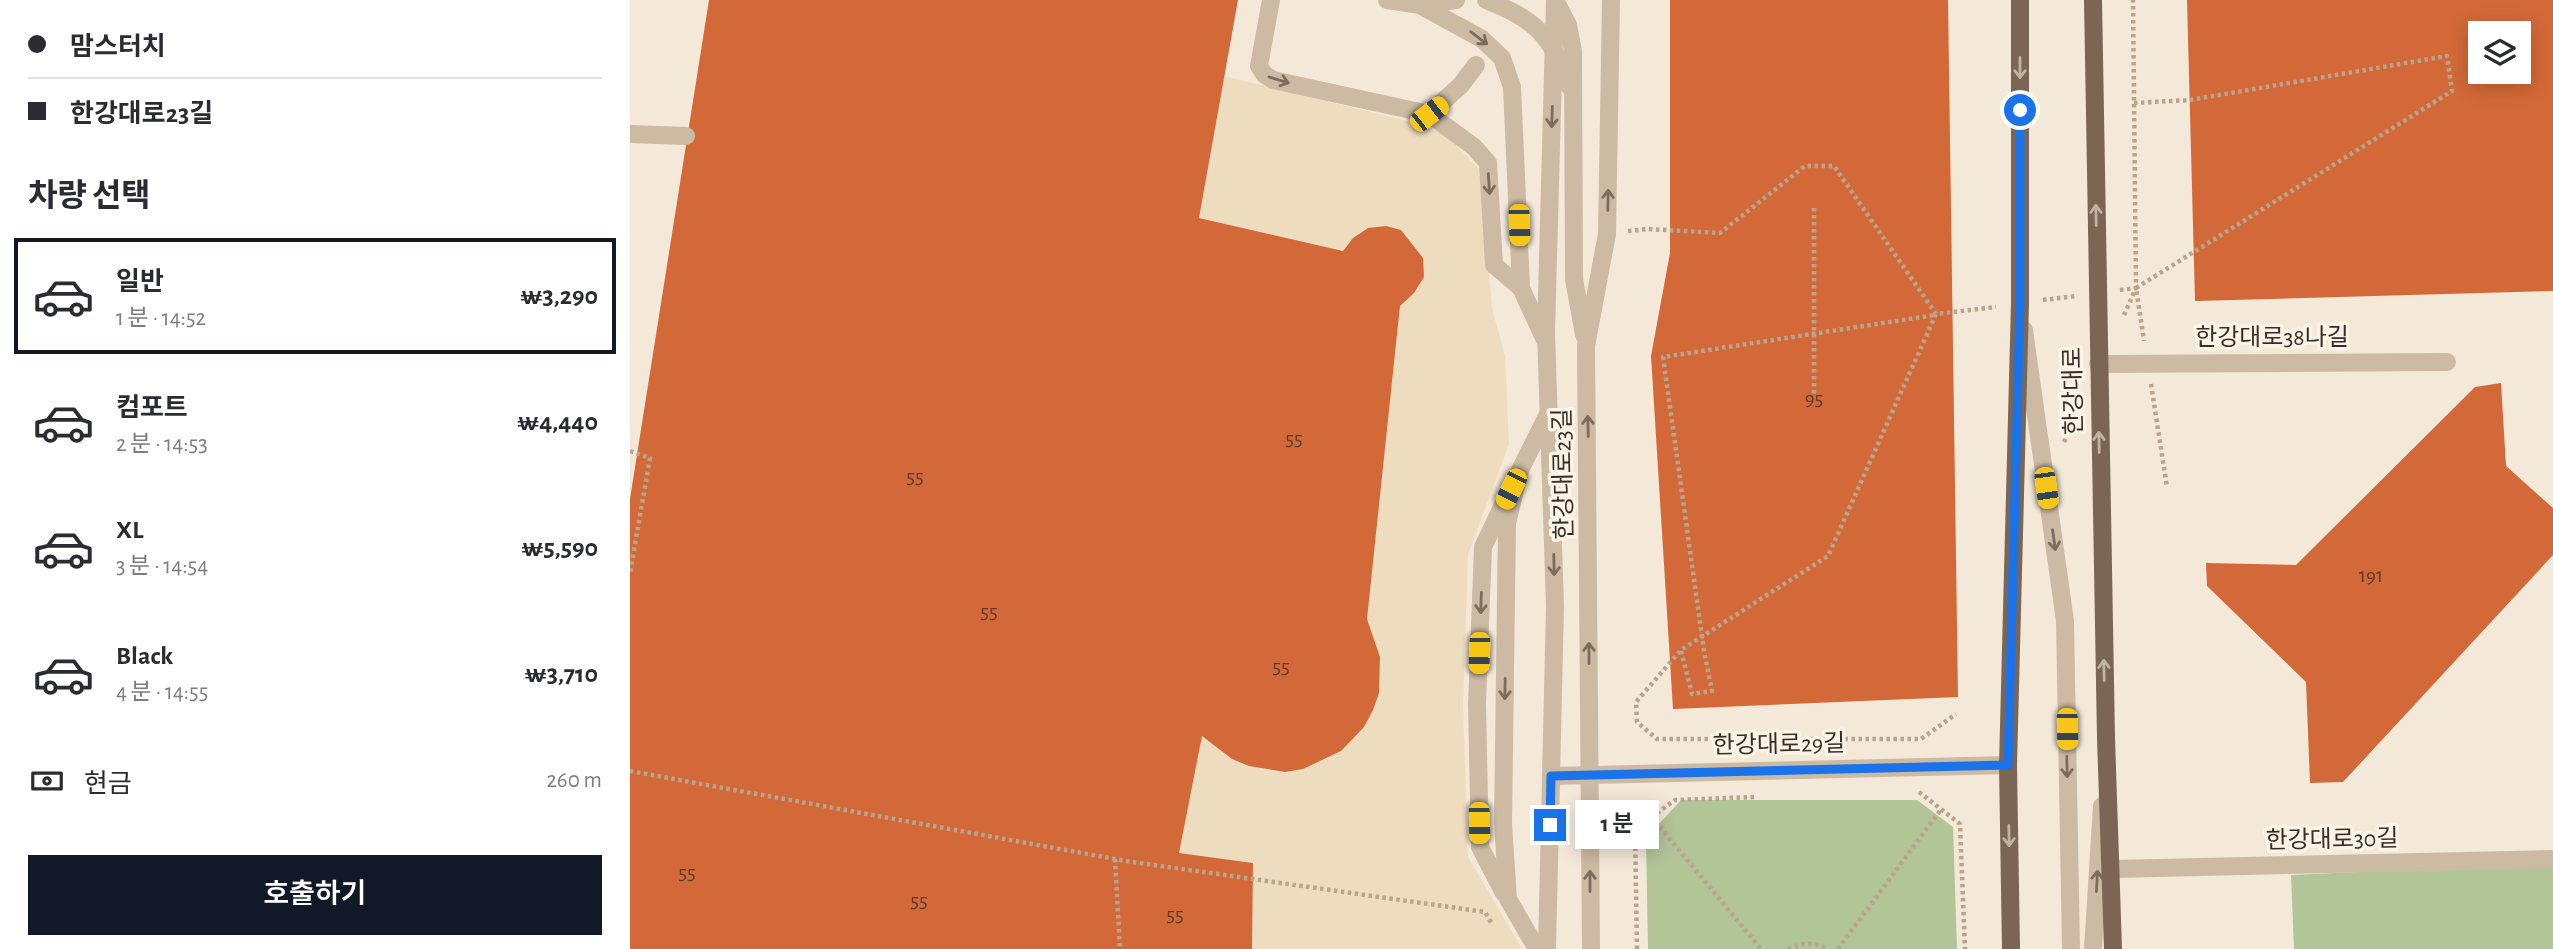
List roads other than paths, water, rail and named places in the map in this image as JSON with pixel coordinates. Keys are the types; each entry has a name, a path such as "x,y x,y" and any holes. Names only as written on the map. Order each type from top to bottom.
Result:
{"main road":[{"path":"2011,949 2008,765 2020,0"},
{"name":"한강대로","path":"2093,0 2098,364 2113,949"}],"street":[{"path":"1271,0 1259,66 1264,75 1273,80 1429,114 1474,147 1488,163 1494,265 1521,282"},
{"path":"1387,0 1420,5 1456,0"},
{"path":"1486,0 1513,11 1540,29 1558,55 1573,97"},
{"path":"1555,0 1567,25 1573,51 1574,279 1586,346"},
{"name":"한강대로23길","path":"1547,949 1555,606 1548,346 1555,0"},
{"name":"한강대로23길","path":"1591,949 1586,346 1607,234 1611,0"},
{"path":"1420,5 1482,39 1502,58 1512,87 1521,282 1548,346"},
{"path":"1429,114 1461,85 1476,65"},
{"path":"630,134 686,136"},
{"path":"2017,303 2065,621 2071,949"},
{"name":"한강대로38나길","path":"2098,364 2447,362"},
{"path":"1537,949 1480,847 1477,691 1483,547 1550,409"},
{"path":"1508,900 1503,824 1507,523 1520,470"},
{"path":"2093,949 2106,738"},
{"name":"한강대로29길","path":"1551,776 2008,765"},
{"name":"한강대로30길","path":"2113,869 2553,859"}]}
